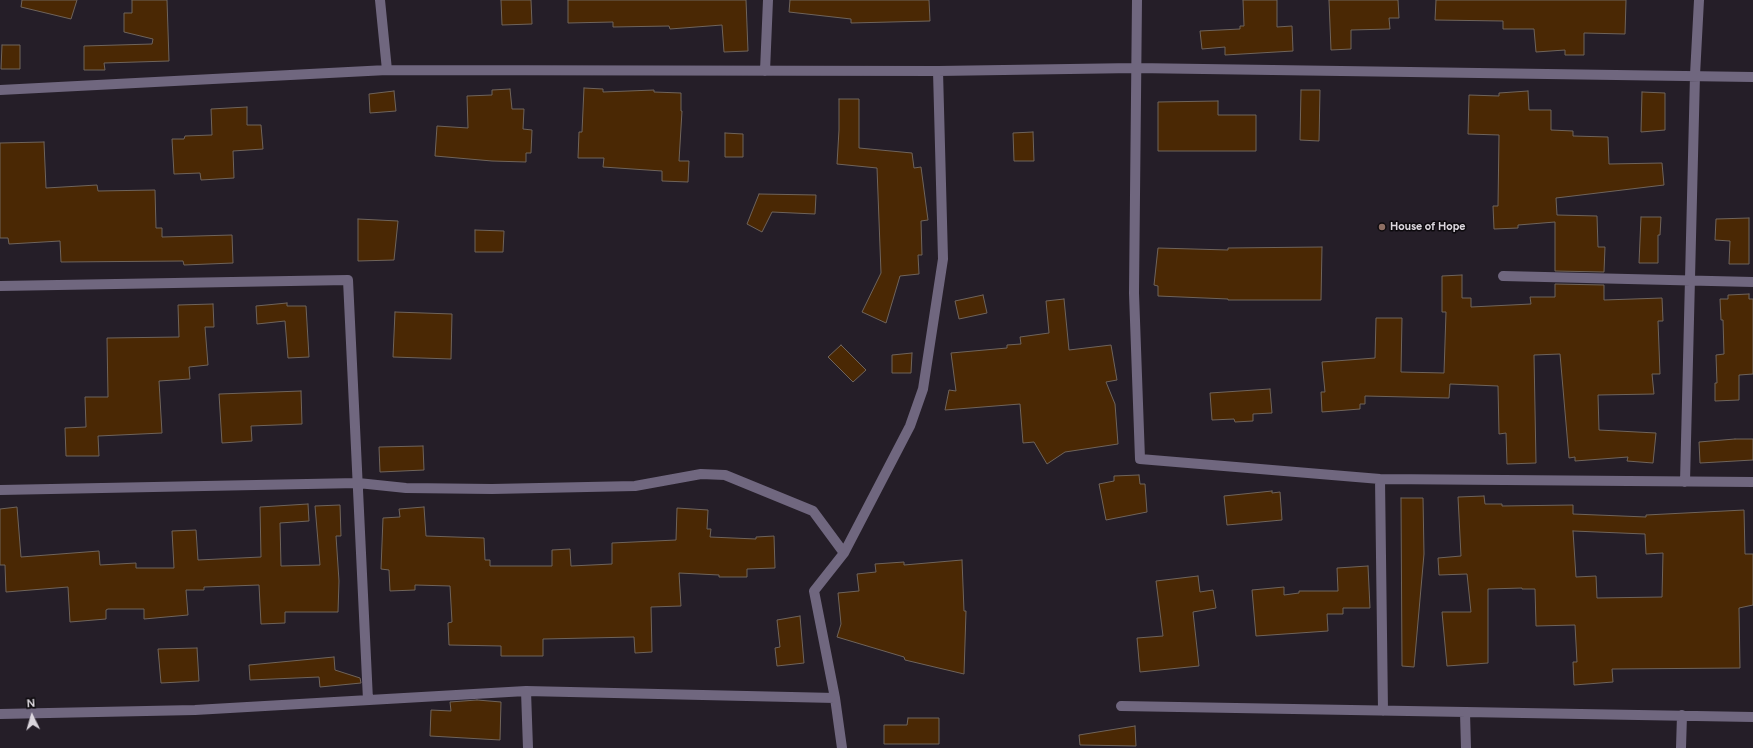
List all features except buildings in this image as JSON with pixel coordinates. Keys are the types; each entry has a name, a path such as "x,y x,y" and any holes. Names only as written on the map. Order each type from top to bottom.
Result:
{"street":[{"path":"380,0 387,70"},
{"path":"766,71 768,0"},
{"path":"1136,0 1134,293 1140,459 1380,479 1753,482"},
{"path":"1685,482 1695,75 1699,0"},
{"path":"0,90 387,70 938,71 1135,68 1753,77"},
{"path":"842,748 835,698 814,591 844,553 910,426 923,389 943,259 938,71"},
{"path":"1503,276 1753,282"},
{"path":"0,286 348,280 368,700"},
{"path":"0,490 358,483 406,488 492,490 635,486 701,474 725,475 813,511 844,553"},
{"path":"1380,479 1383,712"},
{"path":"0,714 195,710 526,691 835,698"},
{"path":"526,691 528,748"},
{"path":"1121,706 1248,707 1383,712 1753,717"},
{"path":"1466,713 1466,748"},
{"path":"1681,748 1682,715"}],"place":[{"name":"House of Hope","path":"1382,227"}]}
